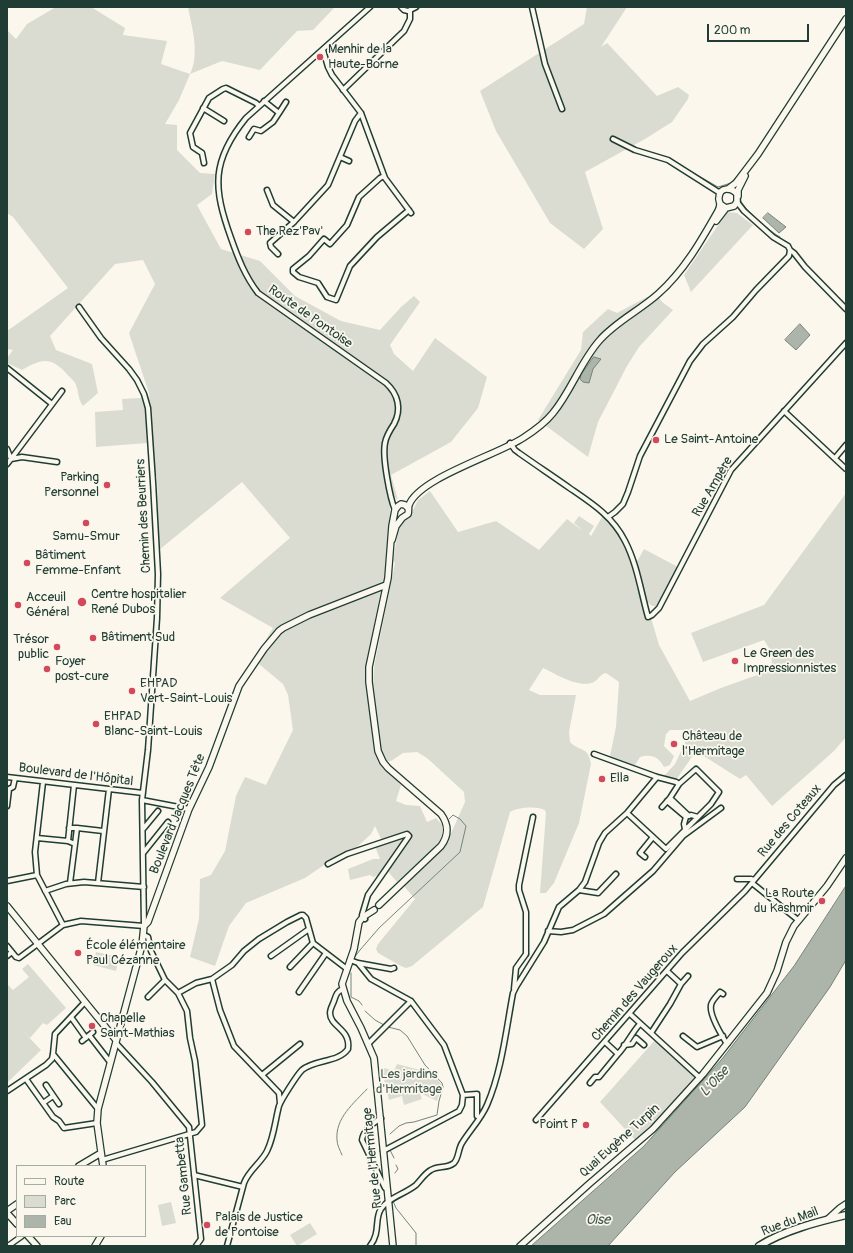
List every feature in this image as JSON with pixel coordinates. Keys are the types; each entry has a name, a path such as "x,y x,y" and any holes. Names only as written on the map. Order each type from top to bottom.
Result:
{"main road":[{"path":"392,540 396,526 402,518 407,515 408,508 414,498 432,482 511,444 548,417 561,402 599,341 614,326 646,304 666,287 681,270 726,208 736,201 739,188 758,154 846,19"},
{"path":"700,242 718,211 720,204 718,198 720,193 736,183 758,154"},
{"path":"727,189 733,190 736,201"},
{"path":"720,204 726,208"},
{"path":"343,989 342,982 358,930 364,918 434,853 445,840 448,831 446,822 440,814 386,766 380,757 368,676 369,664 386,585 392,540 392,526 396,511 419,488 435,476 511,444"},
{"path":"401,505 405,505 408,508"},
{"path":"396,511 398,516 402,518"},
{"name":"Boulevard Jacques Tête","path":"102,1163 97,1123 98,1109 142,945 144,926 148,922 189,809 209,767 239,686 264,649 279,631 310,615 386,585"},
{"name":"Quai Eugène Turpin","path":"520,1246 653,1129 700,1078 767,993 777,971 786,942 798,920 822,892 846,858"},
{"path":"7,906 116,1041"},
{"name":"Rue de l'Hermitage","path":"343,989 374,1057 393,1246"},
{"path":"81,1165 101,1153"},
{"path":"16,1205 7,1212 16,1223"},
{"path":"844,1216 841,1209 845,1205"},
{"path":"828,1219 845,1205"},
{"name":"Rue du Mail","path":"759,1246 798,1228 844,1216"},
{"path":"29,1237 37,1246"},
{"path":"94,1246 100,1237"}],"street":[{"name":"Route de Pontoise","path":"370,7 246,118 232,136 221,163 218,176 218,192 225,222 245,273 258,292 386,383 394,393 398,401 399,411 386,439 384,452 393,504 396,511"},
{"path":"401,7 405,11 410,11 416,7"},
{"path":"532,7 545,64 562,109"},
{"path":"343,90 404,31 410,19 410,11"},
{"path":"323,50 329,69 361,113 384,176 410,211 377,237 350,266 336,300 327,297 321,285 299,277 293,273 292,270 309,256 324,239 330,244 347,225 359,197 384,176"},
{"path":"204,163 202,153 193,147 190,132 203,108 211,97 226,88 259,106"},
{"path":"264,101 279,113"},
{"path":"249,137 254,129 261,131 273,122 286,102"},
{"path":"203,108 224,120"},
{"path":"278,254 270,244 294,222 328,185 355,121 361,113"},
{"path":"613,139 635,150 668,160 720,193"},
{"path":"340,157 349,161"},
{"path":"267,190 273,205 294,222"},
{"path":"736,201 744,211 773,236 787,245 805,267 846,309"},
{"path":"511,444 518,453 590,501 608,517 623,504 640,456 690,361 703,344 733,317 759,286 789,256 790,250"},
{"name":"Chemin des Beurriers","path":"79,307 101,338 137,380 144,394 148,408 157,550 158,604 148,750 142,800 144,926"},
{"name":"Rue Ampère","path":"608,517 623,537 633,562 648,617 659,608 731,470 846,343"},
{"path":"7,368 52,404"},
{"path":"7,464 62,391"},
{"path":"784,411 846,469"},
{"path":"835,458 846,445"},
{"path":"7,449 11,459"},
{"path":"11,459 22,458 57,462"},
{"path":"392,496 394,500 401,505"},
{"path":"594,754 679,784"},
{"path":"627,813 666,849 710,804 719,792 696,769 679,784 669,800 662,807"},
{"name":"Rue des Coteaux","path":"753,881 834,785 846,775"},
{"name":"Boulevard de l'Hôpital","path":"7,777 143,793"},
{"path":"513,993 548,932 559,907 580,890 599,843 605,833 627,813 657,777"},
{"path":"7,806 8,788 13,787 15,778"},
{"path":"43,782 35,859 37,875 63,925"},
{"path":"68,841 74,785"},
{"path":"98,883 109,789"},
{"path":"142,800 189,809"},
{"path":"669,800 687,817"},
{"path":"548,932 573,930 604,914 653,871 683,836 721,808"},
{"path":"143,829 158,811"},
{"path":"685,829 684,824 687,817 691,815 698,816"},
{"path":"370,1246 377,1232 381,1208 416,1184 429,1170 448,1166 455,1161 461,1144 477,1122 486,1106 494,1086 513,993 514,973 526,954 526,912 519,890 519,884 533,817"},
{"path":"144,852 168,822"},
{"path":"69,828 103,831"},
{"path":"70,883 78,828"},
{"path":"328,864 347,854 407,834 409,836 368,895 362,914 364,918"},
{"path":"645,857 640,853 653,836"},
{"path":"37,838 68,841 75,844"},
{"path":"580,890 598,893 616,874"},
{"path":"7,881 37,875"},
{"path":"737,880 751,879 798,920"},
{"name":"Chemin des Vaugeroux","path":"536,1120 667,972 682,953 753,881"},
{"path":"45,891 70,883 98,883 144,887"},
{"path":"178,993 196,983 212,979 232,965 244,951 286,922 303,915 306,918 313,943 347,969"},
{"path":"7,946 16,957 19,958 37,943 63,925 81,921 144,926"},
{"path":"272,956 309,929"},
{"path":"102,1163 196,1132 202,1125 195,1060 190,1038 187,1011 178,993 165,980 151,951 148,937 144,935"},
{"path":"290,967 313,943"},
{"path":"7,956 12,952"},
{"path":"299,992 326,953"},
{"path":"526,954 534,958"},
{"path":"350,958 358,963 371,979 411,1001 444,1045 463,1095 462,1104 459,1111 383,1151"},
{"path":"358,963 391,969 394,968"},
{"path":"667,972 681,984"},
{"path":"651,1033 681,984 688,976"},
{"path":"212,979 220,1010 234,1046 280,1094 280,1104 271,1140 267,1151 246,1176 227,1246"},
{"path":"148,997 165,980"},
{"path":"280,1104 303,1069 313,1064 343,1055 348,1049 348,1037 332,1019 330,1013 337,994 343,989"},
{"path":"723,994 720,992 710,1008 727,1044"},
{"path":"369,1045 411,1001"},
{"path":"7,1091 46,1065 52,1059 55,1034 85,1002"},
{"path":"630,1014 700,1078"},
{"path":"71,1017 110,1062"},
{"path":"590,1083 595,1077 599,1077 618,1054 631,1034 639,1026"},
{"path":"82,1041 93,1032"},
{"path":"683,1036 697,1047 723,1036"},
{"path":"624,1045 632,1044 636,1038 644,1045"},
{"name":"Rue Gambetta","path":"116,1041 189,1127 201,1239 196,1246"},
{"path":"605,1042 618,1054"},
{"path":"262,1075 300,1044"},
{"path":"53,1054 98,1109"},
{"path":"26,1079 53,1117 59,1121 64,1128 97,1123"},
{"path":"46,1085 59,1104"},
{"path":"463,1095 477,1094 476,1116"},
{"path":"43,1103 53,1096"},
{"path":"380,1118 366,1131 362,1140 385,1188 387,1188"},
{"path":"194,1176 242,1187"},
{"path":"8,1246 21,1237"}],"green space":[{"path":"56,7 91,7 125,28 123,35 167,41 161,64 190,74 179,100 165,124 177,125 177,150 200,173 215,174 212,194 197,205 221,249 260,261 295,296 341,321 380,330 401,307 414,296 420,302 390,345 394,354 413,371 435,338 487,377 478,408 451,442 391,475 398,500 393,496 388,495 390,512 384,584 373,594 381,590 365,677 374,745 378,762 401,785 396,801 406,805 420,806 427,822 436,818 445,828 446,833 429,853 397,882 385,868 379,875 373,877 370,875 350,880 348,869 373,859 380,859 375,846 383,843 375,826 371,834 358,846 327,863 305,878 246,903 229,926 215,966 190,957 199,919 200,879 211,875 225,851 236,796 245,777 266,785 293,730 288,695 283,684 259,664 252,663 273,628 220,598 290,538 242,482 159,550 157,477 154,474 149,393 129,333 155,284 143,260 115,264 50,336 56,350 92,364 98,393 83,406 74,382 55,364 45,361 35,363 22,370 7,363 7,358 13,350 7,349 7,331 68,288 13,217 7,213 7,30 16,39 27,24"},
{"path":"188,7 335,7 313,30 297,31 260,70 222,61 190,74 193,66 195,50"},
{"path":"587,7 627,7 601,47 607,43 657,96 678,87 689,95 688,99 672,122 645,139 585,172 603,229 584,249 550,223 496,131 480,91 584,24"},
{"path":"727,212 737,213 753,225 691,292 684,275"},
{"path":"656,294 662,302 673,310 639,347 627,366 598,422 588,457 538,420 581,350 583,332 608,309 617,313 647,297"},
{"path":"141,398 145,408 147,443 96,447 95,412 123,410 122,399"},
{"path":"430,491 458,532 496,521 539,550 567,519 583,531 574,523 579,516 594,526 589,534 591,536 602,517 612,522 633,561 638,560 644,549 678,567 659,603 656,606 652,606 646,601 659,645 690,701 771,670 772,653 764,640 703,662 691,633 764,605 846,493 846,737 834,751 772,806 746,775 740,779 696,751 676,780 664,776 675,764 685,743 684,730 670,730 666,734 664,746 674,756 670,765 664,767 657,758 651,756 640,757 635,765 610,762 616,727 619,682 606,673 602,674 594,682 582,684 568,680 543,668 529,690 540,695 576,695 569,732 570,742 588,754 591,764 579,823 554,883 546,893 540,893 545,810 522,808 513,810 510,812 483,907 412,966 406,968 378,953 376,949 378,944 415,899 404,886 424,867 448,840 465,802 464,792 427,758 417,752 403,753 391,761 384,761 381,751 373,685 374,667 395,563 393,560 399,526 412,512 418,500"},
{"path":"96,952 119,957 116,971 93,965"},
{"path":"28,964 66,1008 47,1025 43,1023 30,1038 20,1028 41,1050 7,1083 7,984 13,990 29,977 22,969"},
{"path":"656,1039 695,1076 660,1118 636,1141 600,1102"},
{"name":"Les jardins d'Hermitage","path":"397,1064 432,1073 442,1085 437,1101 420,1093 422,1099 404,1105 402,1096 389,1100 384,1079 379,1078 383,1078 384,1068 394,1071"},
{"path":"171,1202 176,1223 162,1226 158,1205"},
{"path":"310,1223 317,1234 297,1246 290,1235"}],"water":[{"path":"768,213 786,227 779,233 763,218"},
{"path":"800,324 810,335 796,350 785,340"},
{"path":"594,357 601,359 593,369 589,383 583,382 580,379 581,375"},
{"path":"846,886 846,960 830,987 745,1107 675,1172 608,1246 531,1246 644,1146 722,1059 794,966"}],"waterway":[{"path":"685,168 718,187 731,183 739,174"},
{"path":"742,188 741,201 743,205 771,231 780,237"},
{"path":"354,958 379,928 460,852 466,826 460,819 453,815 449,819"},
{"path":"351,973 351,997 359,1001 362,1005"},
{"path":"365,1011 375,1020 384,1025"},
{"path":"388,1027 400,1030 407,1036 425,1065 442,1083 443,1087 437,1115 406,1123 399,1126 390,1134"},
{"path":"342,1155 337,1142 339,1125 351,1105 367,1089"},
{"path":"390,1150 394,1158"},
{"path":"395,1173 398,1169 396,1165"},
{"path":"393,1201 396,1208 416,1233 416,1246"}],"place":[{"name":"Menhir de la Haute-Borne","path":"320,57"},
{"name":"The Rez'Pav'","path":"248,232"},
{"name":"Le Saint-Antoine","path":"656,440"},
{"name":"Parking Personnel","path":"107,485"},
{"name":"Samu-Smur","path":"86,523"},
{"name":"Bâtiment Femme-Enfant","path":"27,563"},
{"name":"Centre hospitalier René Dubos","path":"82,602"},
{"name":"Acceuil Général","path":"18,605"},
{"name":"Bâtiment Sud","path":"93,638"},
{"name":"Trésor public","path":"57,647"},
{"name":"Le Green des Impressionnistes","path":"735,661"},
{"name":"Foyer post-cure","path":"47,669"},
{"name":"EHPAD Vert-Saint-Louis","path":"132,691"},
{"name":"EHPAD Blanc-Saint-Louis","path":"96,724"},
{"name":"Château de l'Hermitage","path":"674,744"},
{"name":"Ella","path":"602,779"},
{"name":"La Route du Kashmir","path":"822,901"},
{"name":"École élémentaire Paul Cézanne","path":"78,953"},
{"name":"Chapelle Saint-Mathias","path":"92,1026"},
{"name":"Point P","path":"586,1125"},
{"name":"Palais de Justice de Pontoise","path":"207,1225"}],"water label":[{"name":"L'Oise","path":"715,1082"},
{"name":"Oise","path":"598,1220"}]}
